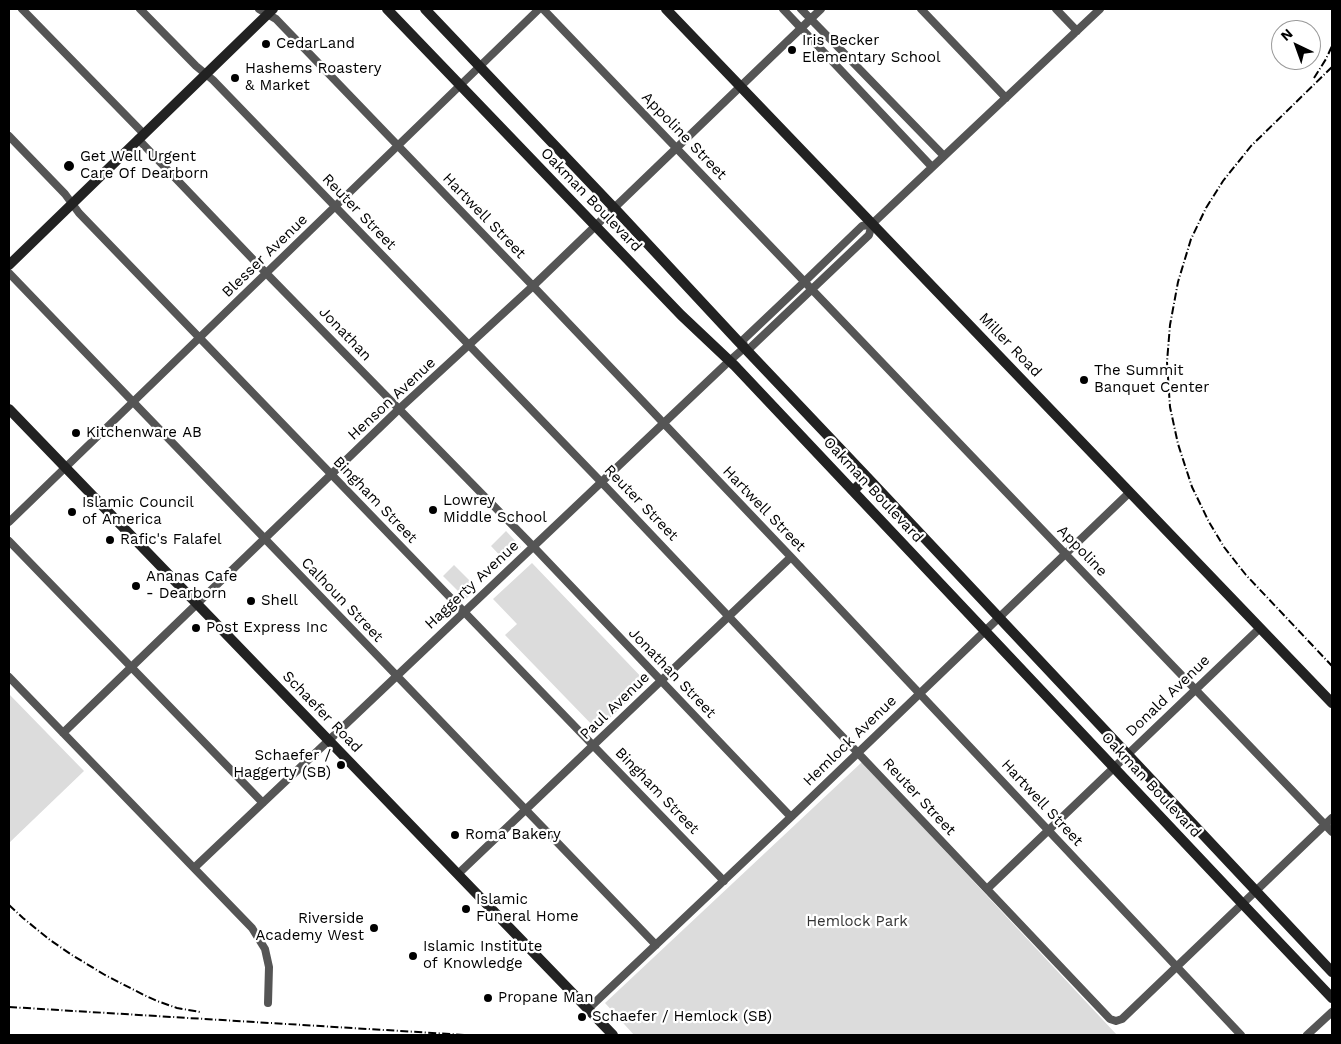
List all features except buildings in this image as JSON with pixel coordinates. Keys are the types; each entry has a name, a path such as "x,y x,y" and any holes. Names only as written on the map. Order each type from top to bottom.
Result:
{"street":[{"name":"Jonathan","path":"22,9 266,273 533,547"},
{"name":"Reuter Street","path":"140,9 213,80 601,482 1110,1019 1116,1021 1122,1019 1176,966"},
{"name":"Oakman Boulevard","path":"387,9 681,315 730,361 1332,998"},
{"name":"Oakman Boulevard","path":"425,9 1332,972"},
{"name":"Blesser Avenue","path":"9,522 539,9"},
{"name":"Appoline Street","path":"543,9 812,289"},
{"name":"Miller Road","path":"666,9 1332,703"},
{"path":"783,9 932,167"},
{"path":"801,9 944,156"},
{"path":"801,28 821,9"},
{"path":"921,9 1006,98"},
{"path":"1056,9 1077,31"},
{"name":"Haggerty Avenue","path":"194,868 730,361 744,348 750,348 782,318 869,235 872,224 1100,9"},
{"path":"9,265 205,74 266,11"},
{"name":"Hartwell Street","path":"266,11 533,286 1241,1035"},
{"name":"Henson Avenue","path":"63,733 399,409 533,286 801,28"},
{"name":"Bingham Street","path":"9,136 65,194 79,213 724,881"},
{"name":"Haggerty Avenue","path":"744,348 743,340 862,226 872,224"},
{"path":"840,248 847,256"},
{"name":"Calhoun Street","path":"9,273 656,945"},
{"name":"Appoline","path":"812,289 1332,832"},
{"path":"774,310 782,318"},
{"name":"Schaefer Road","path":"9,409 613,1035"},
{"path":"853,491 867,477"},
{"name":"Hemlock Avenue","path":"588,1009 1130,492"},
{"path":"9,541 263,803"},
{"name":"Jonathan Street","path":"533,547 791,817"},
{"name":"Paul Avenue","path":"458,874 791,557"},
{"name":"Donald Avenue","path":"987,888 1260,628"},
{"path":"9,677 252,928 265,950 269,967 268,1003"},
{"path":"1176,966 1332,818"},
{"path":"1307,1035 1332,1012"}],"green space":[{"path":"506,531 521,547 505,561 491,546"},
{"name":"Lowrey Middle School","path":"532,563 647,683 597,730 505,635 517,624 493,599"},
{"path":"454,565 477,588 466,599 443,576"},
{"path":"9,694 84,771 9,843"},
{"name":"Hemlock Park","path":"862,762 1117,1035 634,1035 605,1003"}],"railway":[{"path":"1314,78 1332,46"},
{"path":"1332,67 1251,146 1223,181 1206,208 1191,239 1178,282 1170,325 1167,362 1170,407 1178,444 1192,487 1209,522 1224,547 1246,575 1332,666"},
{"path":"9,905 50,940 105,975 157,1001 177,1008 200,1012"},
{"path":"9,1007 466,1035"}],"place":[{"name":"CedarLand","path":"266,44"},
{"name":"Iris Becker Elementary School","path":"792,50"},
{"name":"Hashems Roastery & Market","path":"235,78"},
{"name":"Get Well Urgent Care Of Dearborn","path":"69,166"},
{"name":"The Summit Banquet Center","path":"1084,380"},
{"name":"Kitchenware AB","path":"76,433"},
{"name":"Lowrey Middle School","path":"433,510"},
{"name":"Islamic Council of America","path":"72,512"},
{"name":"Rafic's Falafel","path":"110,540"},
{"name":"Ananas Cafe - Dearborn","path":"136,586"},
{"name":"Shell","path":"251,601"},
{"name":"Post Express Inc","path":"196,628"},
{"name":"Schaefer / Haggerty (SB)","path":"341,765"},
{"name":"Roma Bakery","path":"455,835"},
{"name":"Islamic Funeral Home","path":"466,909"},
{"name":"Riverside Academy West","path":"374,928"},
{"name":"Islamic Institute of Knowledge","path":"413,956"},
{"name":"Propane Man","path":"488,998"},
{"name":"Schaefer / Hemlock (SB)","path":"582,1017"}]}
